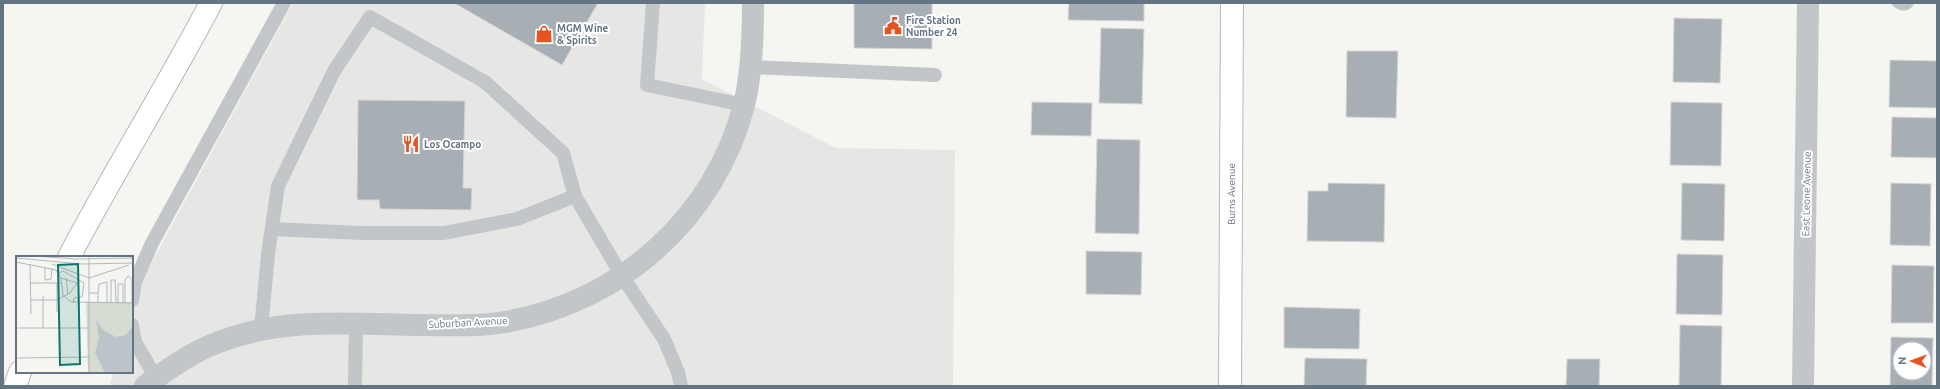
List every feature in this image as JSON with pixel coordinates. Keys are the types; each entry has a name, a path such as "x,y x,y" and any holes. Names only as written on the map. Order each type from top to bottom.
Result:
{"main road":[{"path":"70,256 100,197 185,53 211,3"},
{"name":"Burns Avenue","path":"1230,386 1232,3"},
{"path":"15,386 20,373"}],"street":[{"name":"Suburban Avenue","path":"150,382 179,361 219,342 261,329 305,324 460,325 504,322 558,309 598,291 636,268 677,231 710,186 730,147 744,105 750,67 753,3"},
{"name":"East Leone Avenue","path":"1803,386 1808,3"}],"lane":[{"path":"133,294 135,282 152,243 284,3"},
{"path":"653,3 647,85 744,105"},
{"path":"261,329 268,254 278,186 334,71 370,17 485,82 563,153 576,196 622,276 664,339 678,372 681,386"},
{"path":"750,67 935,75"},
{"path":"272,229 362,233 444,233 517,219 576,196"},
{"path":"355,386 356,324"},
{"path":"133,331 135,342 150,382"}],"shaded area":[{"path":"293,3 705,3 702,79 836,148 955,150 953,386 110,386 113,373 133,373 133,296"},
{"path":"1891,3 1914,3 1910,9 1900,10"}],"building":[{"name":"MGM Wine & Spirits","path":"454,3 598,3 562,65"},
{"name":"Fire Station Number 24","path":"854,3 932,3 932,49 854,48"},
{"path":"1069,3 1144,3 1144,21 1068,20"},
{"path":"1674,18 1722,19 1720,83 1673,82"},
{"path":"1101,28 1144,29 1142,104 1099,103"},
{"path":"1347,51 1398,51 1396,118 1346,117"},
{"path":"1890,60 1937,61 1937,108 1889,107"},
{"name":"Los Ocampo","path":"358,100 465,101 463,188 472,188 471,210 380,209 379,200 357,200"},
{"path":"1032,102 1092,103 1091,136 1031,135"},
{"path":"1671,102 1722,103 1721,166 1670,165"},
{"path":"1892,117 1937,118 1937,158 1891,157"},
{"path":"1097,139 1140,140 1139,234 1095,233"},
{"path":"1328,183 1385,184 1384,242 1307,241 1308,191 1328,191"},
{"path":"1682,183 1725,184 1724,241 1681,240"},
{"path":"1891,183 1931,184 1930,246 1890,245"},
{"path":"1086,251 1142,252 1141,295 1086,294"},
{"path":"1677,254 1723,255 1722,315 1676,314"},
{"path":"1892,265 1934,266 1933,323 1891,323"},
{"path":"1284,307 1360,309 1359,349 1284,348"},
{"path":"1680,325 1722,326 1721,386 1679,386"},
{"path":"1891,337 1933,338 1932,386 1890,386"},
{"path":"1305,358 1367,359 1366,386 1304,386"},
{"path":"1567,359 1600,359 1599,386 1566,386"}],"place":[{"name":"Fire Station Number 24","path":"893,26"},
{"name":"MGM Wine & Spirits","path":"544,34"},
{"name":"Los Ocampo","path":"411,144"}]}
